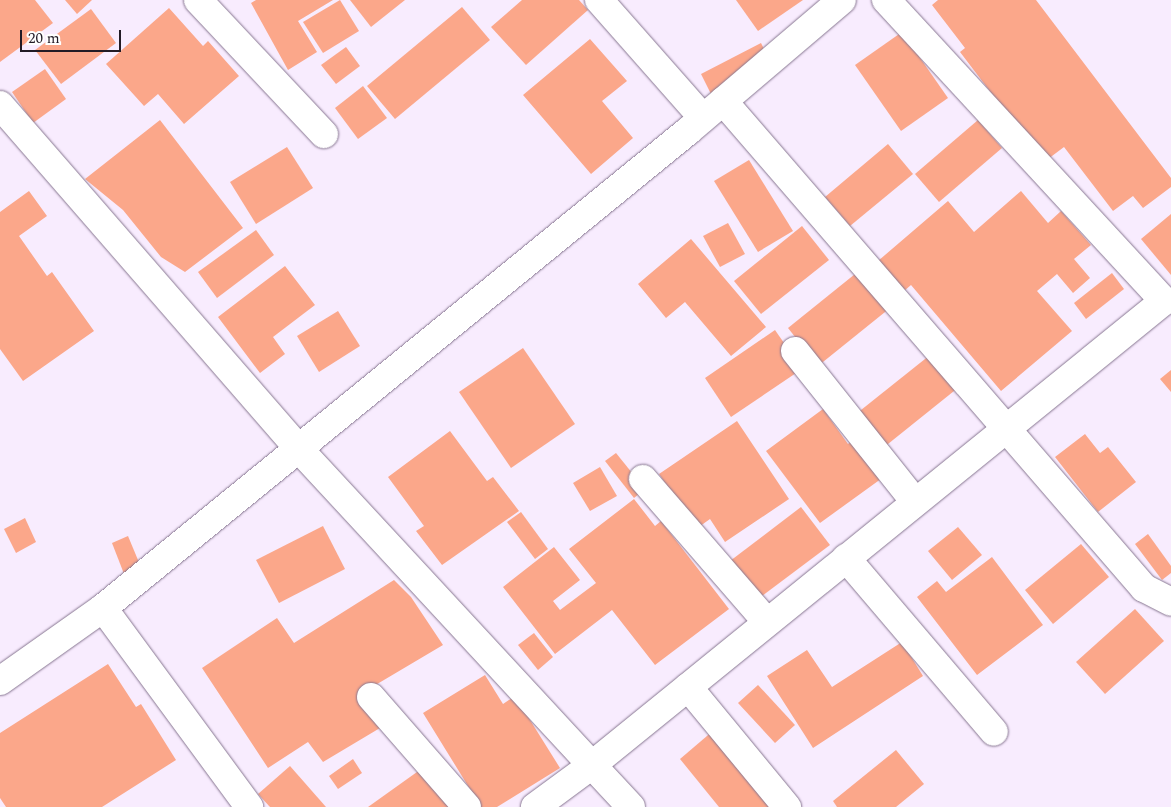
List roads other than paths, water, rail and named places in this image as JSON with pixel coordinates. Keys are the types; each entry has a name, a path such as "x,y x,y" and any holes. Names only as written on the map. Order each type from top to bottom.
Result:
{"street":[{"path":"198,0 324,134"},
{"path":"599,0 713,110 1008,426 1144,588 1171,602"},
{"path":"3,674 103,608 713,110 842,0"},
{"path":"535,807 592,765 1008,426 1168,305 886,0"},
{"path":"0,105 299,449 631,807"},
{"path":"795,351 915,502"},
{"path":"643,479 768,622"},
{"path":"846,558 994,732"},
{"path":"103,608 249,807"},
{"path":"688,687 787,807"},
{"path":"371,697 467,807"}]}
